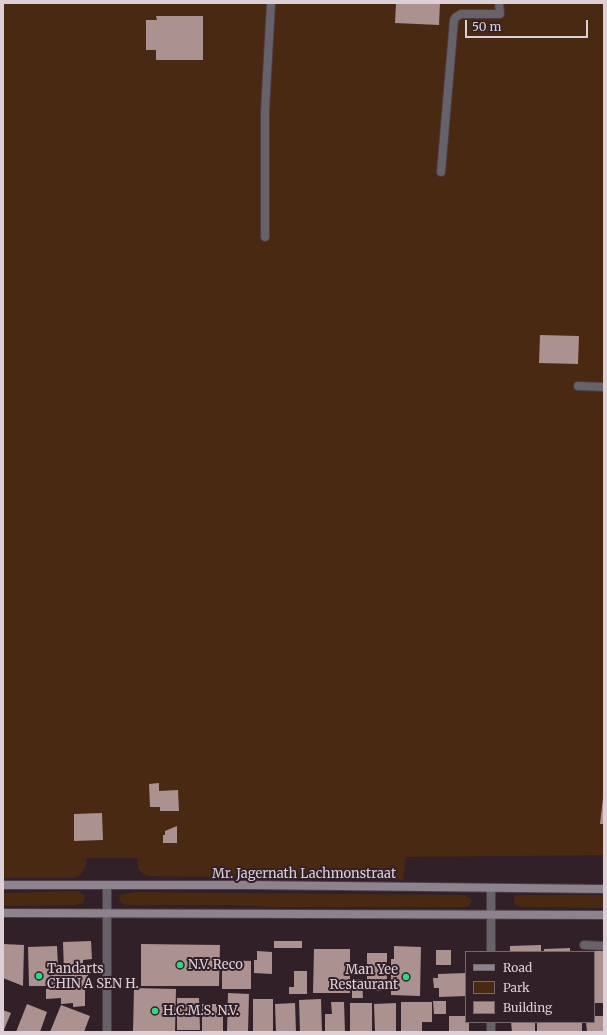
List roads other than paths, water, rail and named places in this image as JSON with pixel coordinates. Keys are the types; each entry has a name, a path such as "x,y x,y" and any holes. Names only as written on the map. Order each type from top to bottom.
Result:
{"main road":[{"name":"Mr. Jagernath Lachmonstraat","path":"3,885 604,889"},
{"path":"3,913 604,916"}],"street":[{"path":"265,237 264,111 271,3"},
{"path":"441,172 454,20 461,14 500,14 499,3"},
{"path":"578,386 604,387"},
{"path":"107,885 107,1032"},
{"path":"491,888 491,951"},
{"path":"584,946 604,946"}],"place":[{"name":"N.V. Reco","path":"180,965"},
{"name":"Tandarts CHIN A SEN H.","path":"39,976"},
{"name":"Man Yee Restaurant","path":"406,977"},
{"name":"H.C.M.S. N.V.","path":"155,1011"}]}
